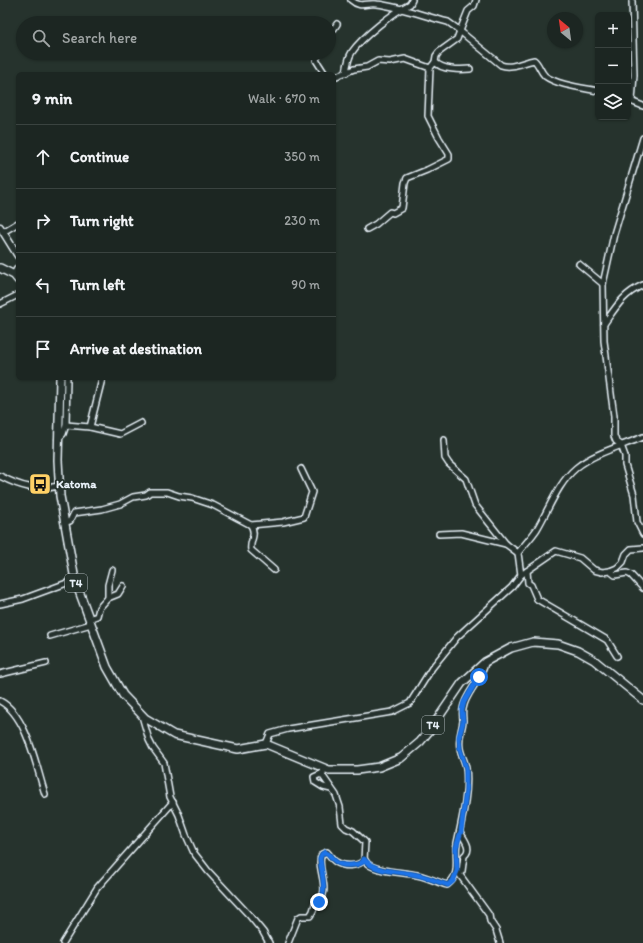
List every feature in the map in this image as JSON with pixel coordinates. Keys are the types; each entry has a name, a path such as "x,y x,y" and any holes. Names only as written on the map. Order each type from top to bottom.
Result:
{"highway":[{"path":"0,268 16,277"},
{"name":"T4","path":"60,380 58,439 59,486 64,523 75,580 107,667 123,695 145,718 174,735 238,749 266,744 323,771 357,770 379,767 401,758 420,742 462,683 485,662 511,648 532,642 558,644 578,651 594,660 643,700"}],"main road":[{"path":"2,230 16,253"}],"street":[{"path":"351,0 360,5 375,4 448,22 501,65 506,67 514,66 534,60 538,63 546,76 562,82 595,90"},
{"path":"346,73 349,57 353,51 374,30 410,4 412,0"},
{"path":"367,229 376,224 390,212 394,213 402,208 406,178 449,159 449,154 428,116 430,68 435,62 436,56 439,52 457,39 466,16 474,6 476,0"},
{"path":"631,89 634,56 632,0"},
{"path":"336,76 354,69 367,66 378,60 390,62 401,59 416,62 430,68"},
{"path":"316,60 324,72"},
{"path":"435,62 440,66 470,69"},
{"path":"631,100 643,106"},
{"path":"643,138 614,234 603,284 604,342 614,416 614,436 616,441 621,445 625,456 625,465 633,490 637,522 643,534"},
{"path":"2,230 16,224"},
{"path":"579,264 603,284"},
{"path":"604,324 619,302 628,293 643,285"},
{"path":"0,304 16,296"},
{"path":"58,439 63,434 66,424 67,380"},
{"path":"90,427 102,380"},
{"path":"66,424 90,427 120,434 141,423"},
{"path":"518,553 536,531 564,480 576,468 621,445 643,437"},
{"path":"444,440 445,458 449,464 466,479 475,505 506,544 518,553 521,575"},
{"path":"64,523 70,521 71,516 74,513 102,509 120,504 133,497 146,495 150,492 171,493 210,503 251,526 283,522 304,517 312,492 301,469"},
{"path":"0,476 31,488 48,488 59,486"},
{"path":"251,526 254,534 251,550 274,570"},
{"path":"440,534 461,533 506,544"},
{"path":"266,744 270,734 296,728 392,712 410,703 432,668 457,637 512,587 521,575 556,551 580,558 594,570 602,572 610,571 616,568 623,562 626,554 631,549 643,548"},
{"path":"108,598 108,585 112,570"},
{"path":"527,571 528,583 531,585 536,598 607,640 617,656"},
{"path":"610,571 615,575 627,573 631,575 643,588"},
{"path":"0,604 24,600 75,580"},
{"path":"50,636 90,621 97,616 99,608 108,598 118,594 123,586"},
{"path":"364,859 368,864 378,868 414,874 448,885 453,881 457,871 456,848 466,791 466,768 460,749 459,737 463,722 462,710 464,702 484,669 485,662"},
{"path":"0,674 46,663"},
{"path":"0,701 7,704 20,721 30,746 45,794"},
{"path":"142,715 149,740 164,763 170,797 197,858 208,872 243,908 263,932 269,943"},
{"path":"288,943 298,918 301,916 310,916 316,903 322,899 323,891 320,858 323,853 329,853 338,863 353,866 361,863 364,859 365,842 353,831 346,828 342,824 339,805 335,793 324,779 323,771 314,777 315,782 323,787 331,789"},
{"path":"63,943 97,888 173,802"},
{"path":"457,871 460,872 463,870 462,862 464,856 468,853 467,844 460,832"},
{"path":"457,871 489,915 490,921 496,930 500,943"}],"place":[{"name":"Katoma","path":"40,484"}],"route":[{"path":"319,902 323,897 320,857 325,852 329,853 334,861 338,863 354,866 363,862 364,859 368,864 378,868 406,874 414,874 448,885 453,881 457,871 456,848 461,831 466,791 466,768 460,749 459,737 463,722 462,710 464,702 479,677"}]}
